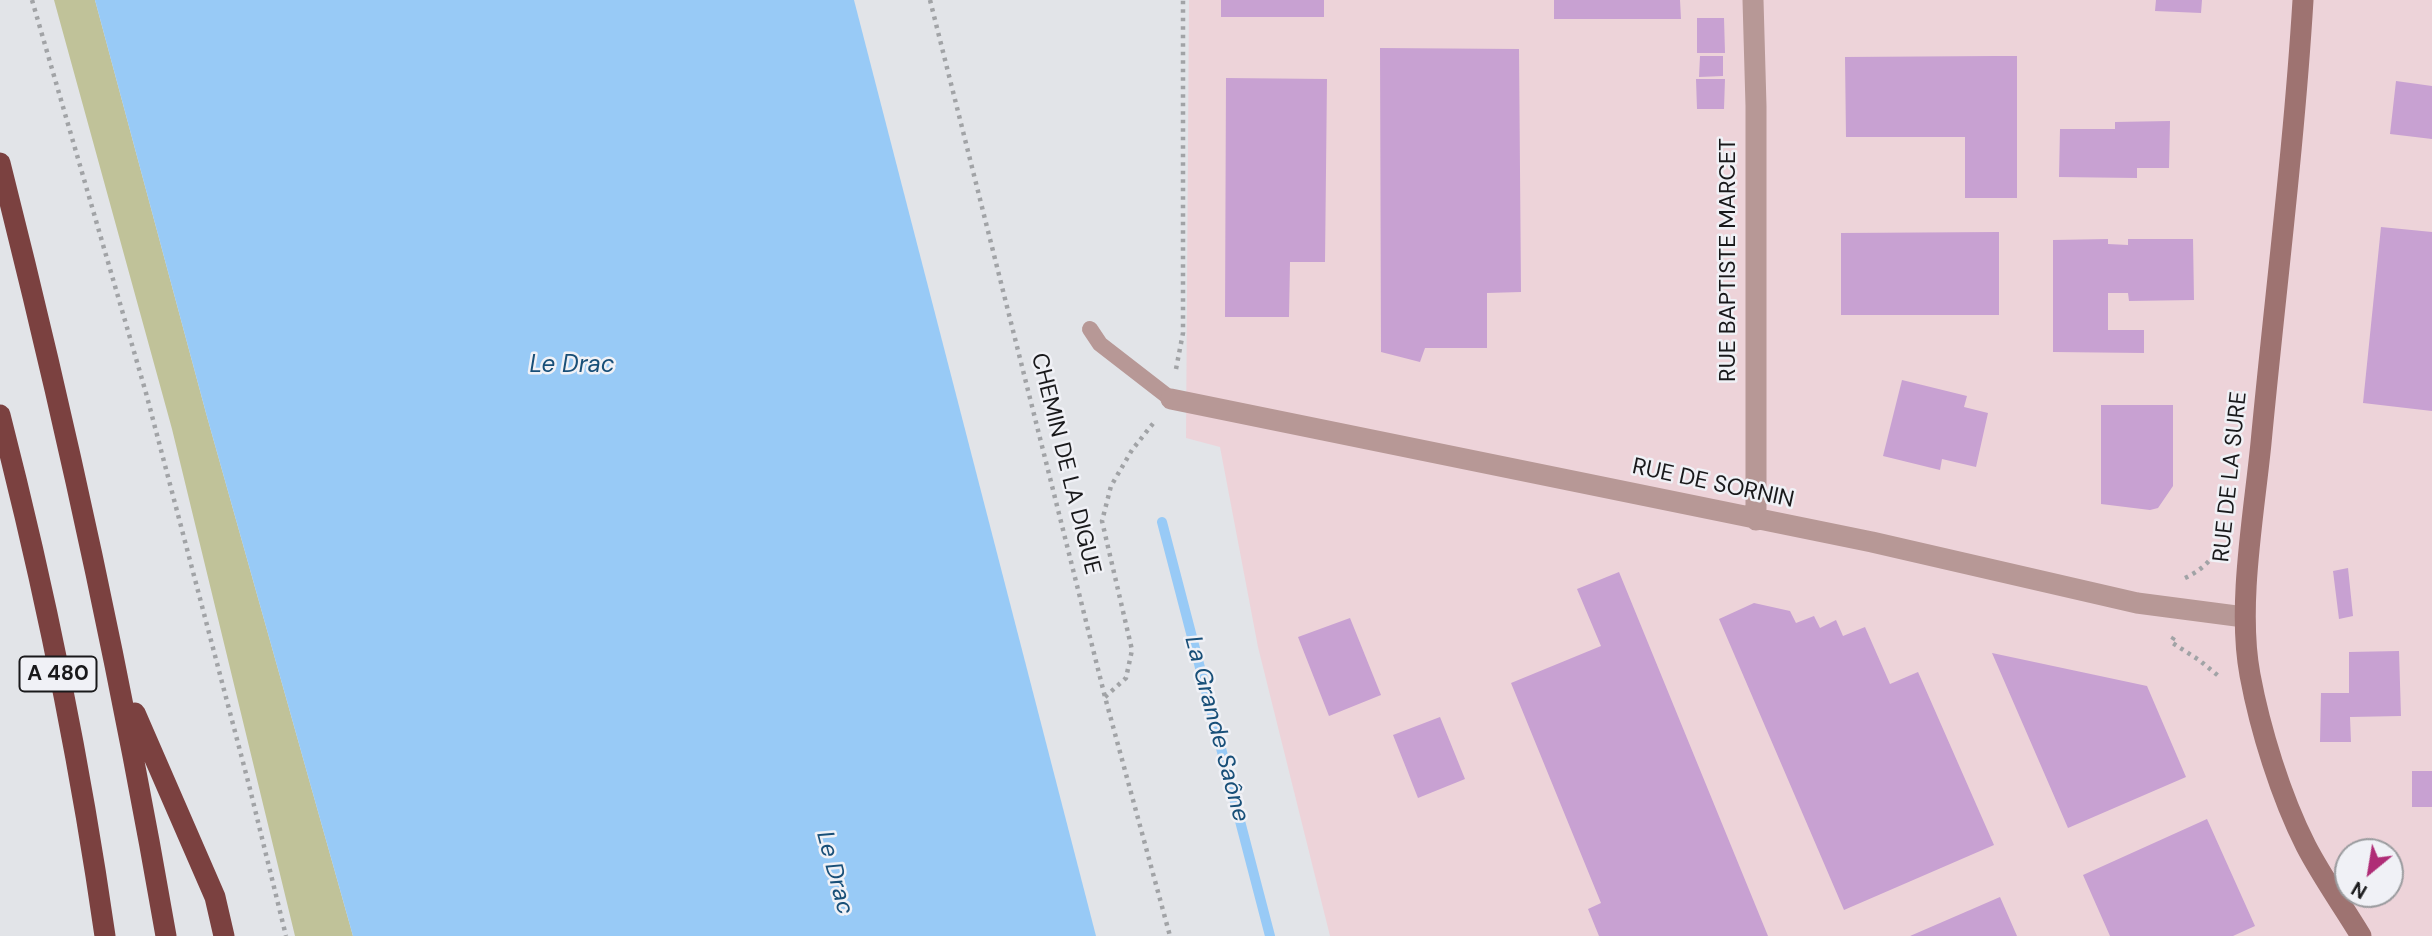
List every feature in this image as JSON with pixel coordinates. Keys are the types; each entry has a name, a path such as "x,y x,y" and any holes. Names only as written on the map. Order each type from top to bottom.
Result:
{"highway":[{"name":"A 480","path":"0,163 48,353 118,676 166,936"},
{"name":"A 480","path":"0,415 32,539 94,858 104,936"},
{"path":"118,676 215,897 224,936"}],"street":[{"name":"RUE BAPTISTE MARCET","path":"1752,0 1756,106 1756,520"},
{"name":"RUE DE LA SURE","path":"2303,0 2294,136 2270,346 2244,617 2250,673 2263,733 2284,792 2306,845 2361,936"},
{"name":"RUE DE SORNIN","path":"1171,400 1872,542 2137,603 2244,617"}],"lane":[{"path":"1090,329 1100,344 1171,400"}],"path":[{"path":"32,0 146,393 286,936"},
{"name":"CHEMIN DE LA DIGUE","path":"930,0 1105,697 1170,936"},
{"path":"1105,697 1126,678 1132,650 1102,520 1111,485 1132,450 1171,400 1183,333 1183,0"}],"shaded area":[{"path":"1189,0 2432,0 2432,936 1330,936 1258,647 1220,447 1186,438"}],"green space":[{"path":"54,0 95,0 206,413 353,936 295,936 172,429"}],"water":[{"name":"Le Drac","path":"95,0 854,0 1096,936 353,936 206,413"}],"building":[{"path":"1221,0 1324,0 1324,17 1221,17"},
{"path":"1554,0 1680,0 1681,19 1554,19"},
{"path":"2156,0 2202,0 2201,13 2155,11"},
{"path":"1697,18 1724,18 1725,53 1697,53"},
{"path":"1380,48 1519,49 1521,292 1487,293 1487,348 1425,348 1420,362 1381,352"},
{"path":"1700,56 1723,56 1723,76 1699,77"},
{"path":"2017,56 2017,198 1965,198 1965,137 1846,137 1845,57"},
{"path":"1226,78 1327,79 1325,262 1290,262 1289,317 1225,317"},
{"path":"1696,79 1725,79 1724,109 1697,109"},
{"path":"2396,81 2432,86 2432,139 2390,134"},
{"path":"2170,121 2169,168 2137,168 2137,178 2059,177 2060,129 2115,129 2115,122"},
{"path":"2381,227 2432,232 2432,411 2363,403"},
{"path":"1999,232 1999,315 1841,315 1841,233"},
{"path":"2108,239 2108,244 2128,245 2128,239 2193,239 2194,300 2129,301 2128,293 2108,293 2108,330 2144,330 2144,353 2053,352 2053,240"},
{"path":"1902,380 1967,396 1964,407 1988,413 1976,467 1942,459 1940,470 1883,456"},
{"path":"2101,405 2173,405 2173,486 2158,508 2150,510 2101,504"},
{"path":"2348,568 2353,616 2339,619 2333,571"},
{"path":"1619,572 1768,936 1599,936 1588,909 1601,903 1511,683 1601,646 1577,589"},
{"path":"1754,603 1790,611 1796,623 1814,616 1820,628 1836,620 1843,636 1865,627 1890,684 1918,672 1994,845 1844,910 1719,619"},
{"path":"1350,618 1381,695 1329,716 1298,637"},
{"path":"2399,651 2401,716 2350,717 2351,742 2320,742 2321,693 2349,693 2349,652"},
{"path":"1992,653 2147,686 2186,777 2068,828"},
{"path":"1440,717 1465,779 1418,798 1393,735"},
{"path":"2412,771 2432,771 2432,807 2412,807"},
{"path":"2207,819 2255,926 2233,936 2110,936 2083,875"},
{"path":"2000,897 2017,936 1910,936"}],"waterway":[{"name":"La Grande Saône","path":"1162,522 1270,936"}]}
